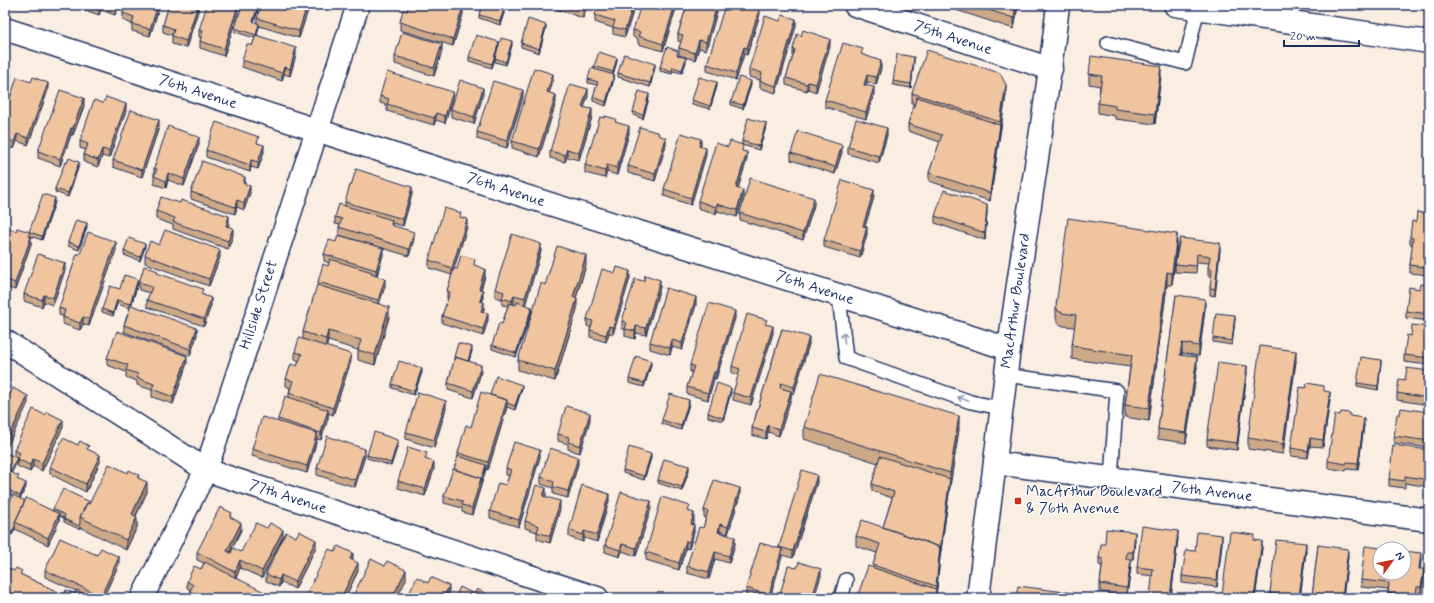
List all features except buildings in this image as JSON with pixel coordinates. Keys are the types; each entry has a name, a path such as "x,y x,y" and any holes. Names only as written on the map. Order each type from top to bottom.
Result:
{"street":[{"name":"Hillside Street","path":"142,598 206,470 358,5"},
{"name":"75th Avenue","path":"855,5 1051,69"},
{"name":"MacArthur Boulevard","path":"978,598 1001,408 1041,138 1048,80 1051,69 1058,5"},
{"path":"1174,5 1429,42"},
{"name":"76th Avenue","path":"5,29 317,130 1009,349"},
{"name":"77th Avenue","path":"5,341 206,470 597,598"},
{"name":"76th Avenue","path":"995,463 1429,520"}],"lane":[{"path":"1108,43 1185,63 1198,8"},
{"path":"839,296 846,358 971,402 1001,408"},
{"path":"1006,376 1117,391 1111,478"},
{"path":"841,598 846,580"}],"place":[{"name":"MacArthur Boulevard & 76th Avenue","path":"1018,501"}]}
